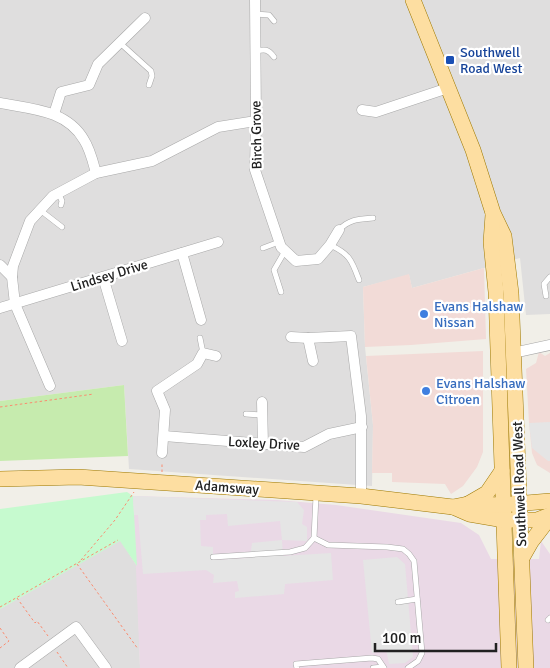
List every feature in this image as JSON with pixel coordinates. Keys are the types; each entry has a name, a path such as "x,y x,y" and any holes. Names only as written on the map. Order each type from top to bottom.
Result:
{"main road":[{"name":"Southwell Road West","path":"413,0 473,150 493,213 504,236 511,294 517,424 512,504"},
{"name":"Southwell Road West","path":"493,213 491,242 496,292 502,472 512,504"},
{"path":"461,506 487,493 502,472"},
{"name":"Adamsway","path":"0,479 78,477 361,496 461,506 550,501"},
{"path":"512,504 508,516 512,520"},
{"name":"Adamsway","path":"461,506 468,514 512,520 541,519 550,516"},
{"path":"522,558 550,516"},
{"name":"Southwell Road West","path":"512,520 522,558 526,668"},
{"name":"Southwell Road West","path":"510,668 508,612 512,520"}],"street":[{"name":"Birch Grove","path":"255,0 255,170 279,242 285,251"},
{"path":"54,114 62,92 89,85 98,64 145,18"},
{"path":"362,110 376,112 448,88"},
{"path":"0,103 54,114 73,124 85,140 96,173"},
{"path":"50,386 15,304 12,277 13,266 30,221 58,193 96,173 152,161 218,127 256,121"},
{"path":"285,251 296,261 318,259 330,245 339,230"},
{"name":"Lindsey Drive","path":"0,308 218,242"},
{"path":"182,253 202,320"},
{"path":"0,265 12,277"},
{"path":"103,277 122,341"},
{"path":"291,337 350,336 362,427 361,496"},
{"path":"308,338 313,361"},
{"path":"514,353 550,345"},
{"path":"162,453 165,410 157,391 197,364 203,353 216,356"},
{"path":"262,402 263,445"},
{"name":"Loxley Drive","path":"164,436 304,447 329,434 362,427"},
{"path":"20,668 76,627 106,668"}],"lane":[{"path":"255,14 269,14 274,21"},
{"path":"120,43 151,71 150,85"},
{"path":"255,51 265,49 274,57"},
{"path":"58,193 62,198 61,205"},
{"path":"39,210 62,227"},
{"path":"339,230 353,220 373,218"},
{"path":"263,248 279,242"},
{"path":"330,245 343,251 348,256 353,263 359,280"},
{"path":"281,292 274,270 285,251"},
{"path":"546,296 544,284 550,277"},
{"path":"200,338 203,353"},
{"path":"246,414 262,415"},
{"path":"213,557 290,552 306,548 314,538 316,493"},
{"path":"314,538 328,545 403,549 414,560 422,652 418,661 408,668"},
{"path":"398,602 417,599"},
{"path":"297,668 296,664 378,659 383,668 373,668"}],"path":[{"path":"0,406 94,394"},
{"path":"161,482 162,453"},
{"path":"80,561 116,520 142,481"},
{"path":"0,607 118,540"},
{"path":"77,563 138,649"},
{"path":"17,598 35,623 37,621 68,668"},
{"path":"99,602 103,600"},
{"path":"0,628 9,642 0,648"}],"shaded area":[{"path":"0,0 550,0 550,314 526,315 520,258 412,288 409,275 363,287 365,347 373,425 372,486 129,469 124,385 0,401"},
{"name":"Evans Halshaw Nissan","path":"484,268 486,339 365,347 363,287 409,274 412,288"},
{"name":"Evans Halshaw Citroen","path":"483,351 483,452 477,467 463,486 451,494 445,484 392,482 392,473 372,473 373,425 366,356"},
{"path":"539,352 545,356 550,353 550,473 537,465 532,453 529,423 526,369 536,363"},
{"path":"550,422 550,461 548,461 532,448 529,423"},
{"path":"133,496 277,500 336,505 461,523 479,535 491,559 539,559 541,541 550,554 550,668 140,668"},
{"path":"133,496 297,502 304,510 302,524 307,527 307,541 282,540 283,556 331,553 333,580 285,584 284,594 235,598 235,592 239,591 237,581 213,583 214,575 206,570 143,574 138,515 134,515","holes":["227,514 228,526 280,521 282,540 252,543 250,558 215,560 213,557 213,547 201,546 200,520 206,520 206,515"]},
{"path":"120,540 137,566 140,668 0,668 0,609"},
{"path":"397,557 405,564 413,657 405,663 389,664 386,649 372,653 363,560"}],"green space":[{"path":"124,385 128,456 0,461 0,401"},
{"path":"127,492 133,496 137,566 120,541 0,609 0,509"}],"place":[{"name":"Southwell Road West","path":"450,60"},
{"name":"Evans Halshaw Nissan","path":"424,314"},
{"name":"Evans Halshaw Citroen","path":"426,391"}]}
